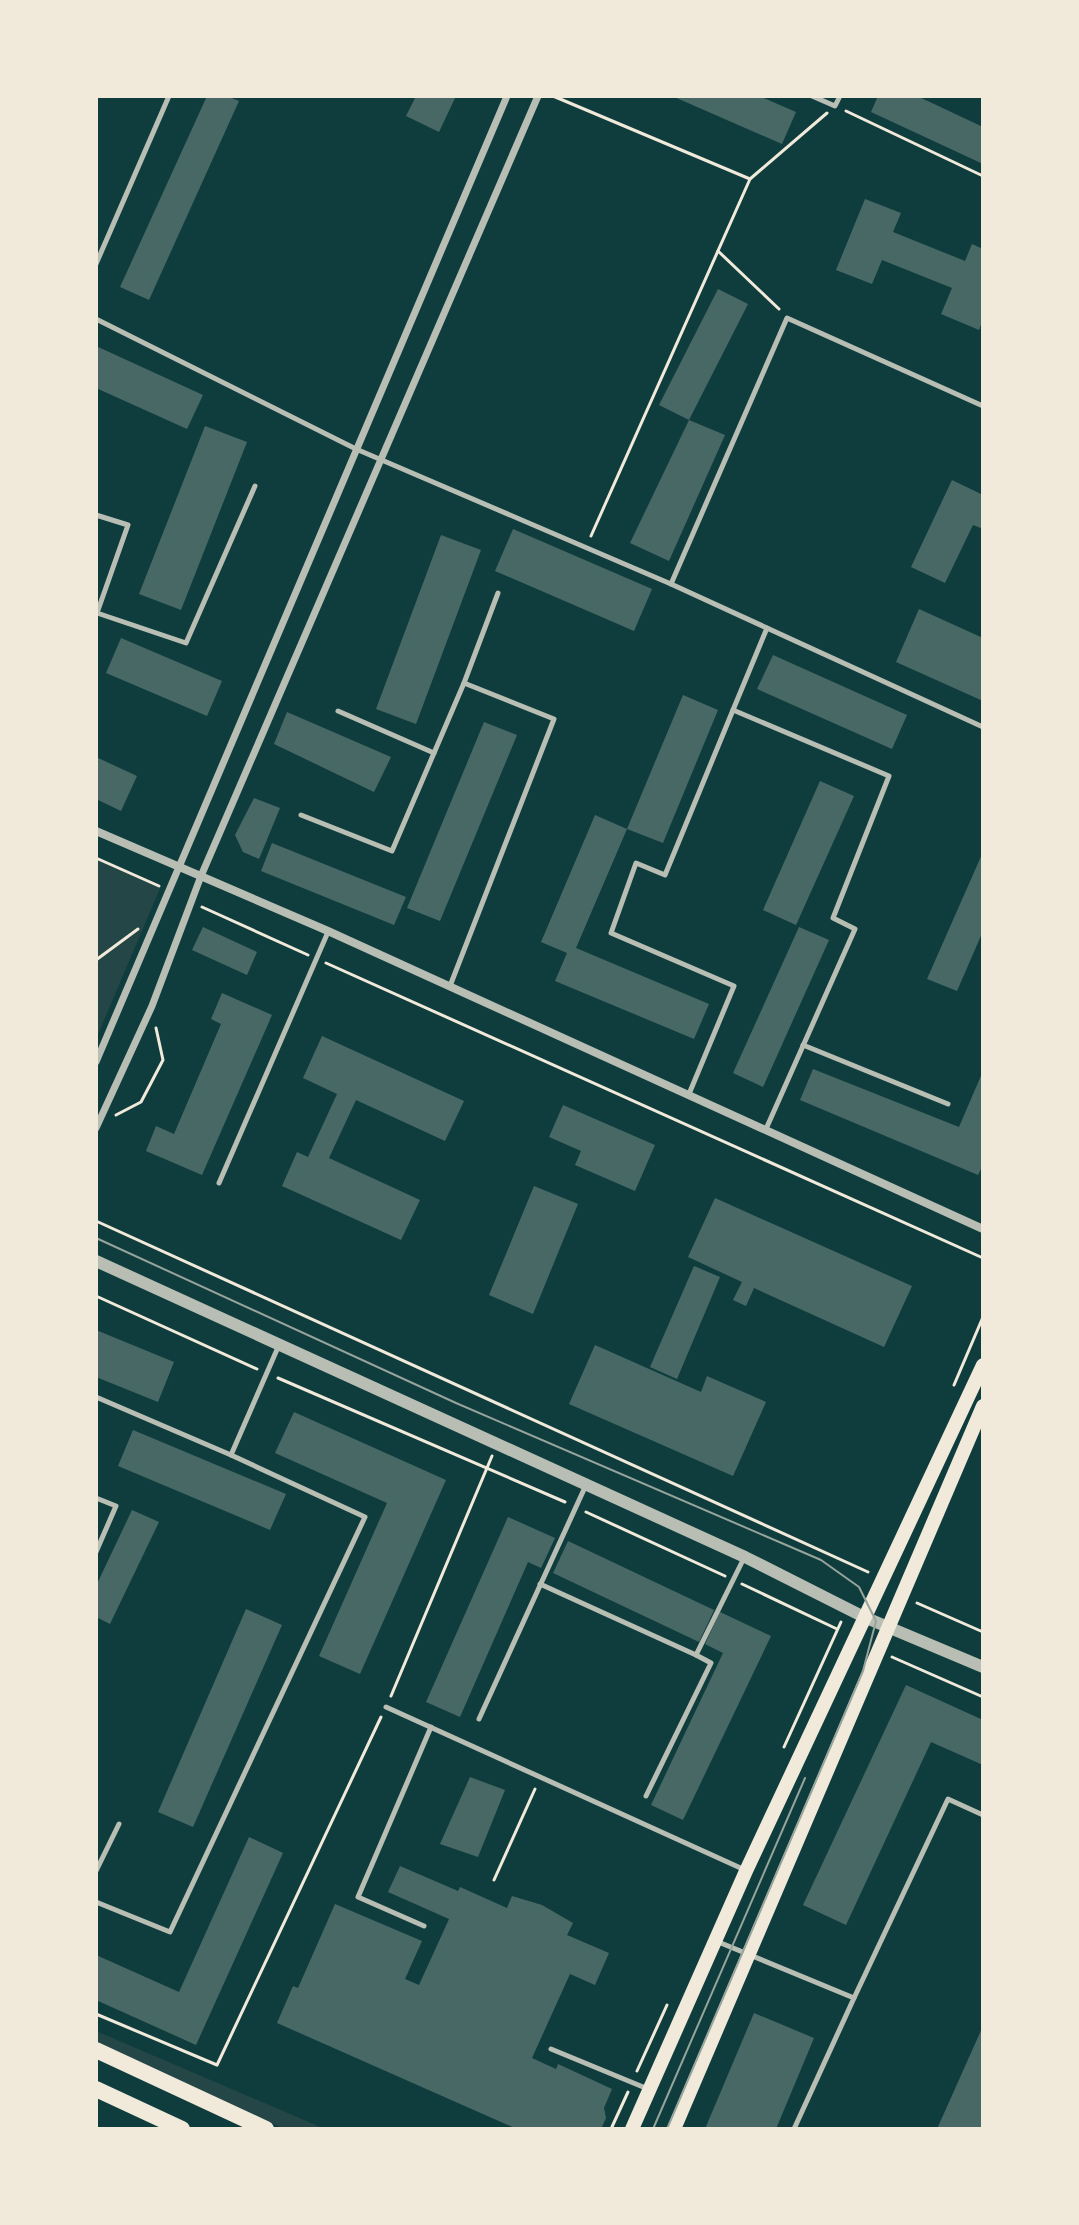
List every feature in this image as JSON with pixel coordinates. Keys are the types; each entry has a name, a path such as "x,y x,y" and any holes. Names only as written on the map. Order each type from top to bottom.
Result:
{"main road":[{"path":"632,2129 746,1871 983,1365"},
{"path":"674,2129 983,1406"},
{"path":"96,2050 266,2129"},
{"path":"96,2089 182,2129"}],"street":[{"path":"96,1062 507,96"},
{"path":"97,1126 152,1006 201,876 538,96"},
{"path":"96,831 328,931 983,1229"},
{"path":"96,1261 745,1557 864,1617 983,1667"}],"lane":[{"path":"96,264 169,96"},
{"path":"812,96 835,106 840,96"},
{"path":"671,584 787,318 983,406"},
{"path":"96,319 356,449 671,584 983,727"},
{"path":"96,515 128,525 97,613 186,643 255,486"},
{"path":"301,815 392,851 464,683 498,593"},
{"path":"689,1094 734,986 611,933 636,863 665,875 767,628"},
{"path":"450,986 554,719 464,683"},
{"path":"733,710 889,776 833,918 855,929 766,1129"},
{"path":"338,711 434,753"},
{"path":"219,1183 328,931"},
{"path":"803,1045 948,1104"},
{"path":"231,1455 264,1372 279,1344"},
{"path":"96,1397 365,1517 170,1932 96,1902"},
{"path":"479,1719 587,1484"},
{"path":"96,1498 116,1506 96,1552"},
{"path":"696,1655 745,1557"},
{"path":"540,1584 711,1663 646,1796"},
{"path":"386,1707 746,1871"},
{"path":"424,1926 358,1897 431,1727"},
{"path":"794,2129 948,1799 983,1815"},
{"path":"96,1871 119,1824"},
{"path":"715,1941 854,1998"},
{"path":"551,2049 649,2090"}],"path":[{"path":"553,96 750,179"},
{"path":"586,547 750,179 835,106 983,176"},
{"path":"718,251 787,318"},
{"path":"96,858 169,890"},
{"path":"191,902 983,1258"},
{"path":"96,960 160,913"},
{"path":"97,1126 141,1102 163,1060 152,1006"},
{"path":"96,1221 868,1572"},
{"path":"96,1296 264,1372 488,1467 838,1629"},
{"path":"96,2014 217,2065 386,1707 498,1443"},
{"path":"916,1603 983,1632"},
{"path":"892,1657 983,1697"},
{"path":"494,1880 539,1779"}],"shaded area":[{"path":"96,857 161,886 96,1039"},
{"path":"96,2031 325,2129 284,2129 96,2043"}],"building":[{"path":"207,96 227,96 239,101 149,300 120,287"},
{"path":"416,96 456,96 439,132 406,116"},
{"path":"672,96 759,96 796,112 782,144"},
{"path":"878,96 917,96 983,127 983,164 871,112"},
{"path":"865,199 901,213 893,232 965,261 972,244 983,249 983,319 979,330 941,314 952,288 882,260 872,284 836,270"},
{"path":"718,289 748,304 689,420 659,405"},
{"path":"96,346 203,395 187,429 96,388"},
{"path":"689,420 725,435 669,561 630,543"},
{"path":"205,426 247,442 181,610 139,594"},
{"path":"952,480 983,495 983,529 973,525 945,583 911,567"},
{"path":"513,529 652,589 634,631 495,571"},
{"path":"441,535 481,550 416,724 376,709"},
{"path":"919,609 983,638 983,701 896,662"},
{"path":"121,638 222,681 207,716 106,673"},
{"path":"773,655 907,715 892,749 757,689"},
{"path":"683,695 718,710 663,843 627,829"},
{"path":"287,712 391,757 374,792 274,744"},
{"path":"484,722 517,735 440,921 407,908"},
{"path":"96,757 137,776 121,811 96,799"},
{"path":"820,781 854,796 796,925 763,910"},
{"path":"254,798 280,808 259,859 243,852 235,835"},
{"path":"595,815 627,829 576,948 709,1004 694,1039 555,981 567,953 541,942"},
{"path":"272,843 406,897 394,925 261,871"},
{"path":"983,852 983,931 957,991 927,979"},
{"path":"203,927 257,952 247,975 192,950"},
{"path":"799,927 829,940 763,1087 733,1073"},
{"path":"222,993 272,1015 202,1175 146,1151 156,1126 174,1134 221,1024 211,1019"},
{"path":"322,1036 464,1101 445,1141 356,1100 329,1158 420,1200 401,1240 282,1186 297,1152 308,1157 337,1094 303,1078"},
{"path":"813,1069 959,1127 983,1071 983,1165 978,1175 800,1100"},
{"path":"563,1105 655,1145 635,1191 575,1165 581,1151 549,1137"},
{"path":"534,1186 578,1204 533,1314 489,1295"},
{"path":"715,1198 912,1286 884,1347 754,1288 746,1306 733,1300 742,1282 688,1257"},
{"path":"694,1266 720,1277 677,1379 650,1367"},
{"path":"96,1330 174,1362 158,1402 96,1377"},
{"path":"595,1345 701,1392 707,1376 766,1402 733,1476 569,1404"},
{"path":"294,1412 446,1480 360,1674 319,1656 387,1503 275,1453"},
{"path":"133,1430 286,1494 270,1530 118,1466"},
{"path":"132,1510 159,1522 110,1624 96,1617 96,1586"},
{"path":"508,1517 555,1538 541,1568 528,1562 460,1717 426,1702"},
{"path":"568,1541 714,1610 699,1642 553,1573"},
{"path":"246,1609 282,1625 193,1827 158,1812"},
{"path":"720,1612 771,1636 683,1820 651,1805 723,1653 705,1644"},
{"path":"906,1685 983,1720 983,1765 931,1742 846,1925 803,1905"},
{"path":"470,1777 505,1790 478,1857 440,1844"},
{"path":"249,1837 283,1853 196,2045 96,2000 96,1955 179,1992"},
{"path":"400,1866 507,1908 512,1896 542,1905 573,1923 567,1935 609,1953 595,1985 570,1974 532,2058 556,2069 558,2064 612,2089 604,2108 606,2118 601,2129 517,2129 277,2023 293,1986 298,1988 335,1904 422,1941 405,1979 419,1985 449,1919 388,1892"},
{"path":"754,2013 814,2038 776,2129 705,2129"},
{"path":"983,2026 983,2129 937,2129"}],"tram line":[{"path":"96,1238 456,1403 821,1560 859,1587 876,1621 863,1671 667,2129"},
{"path":"653,2129 805,1778"}]}
